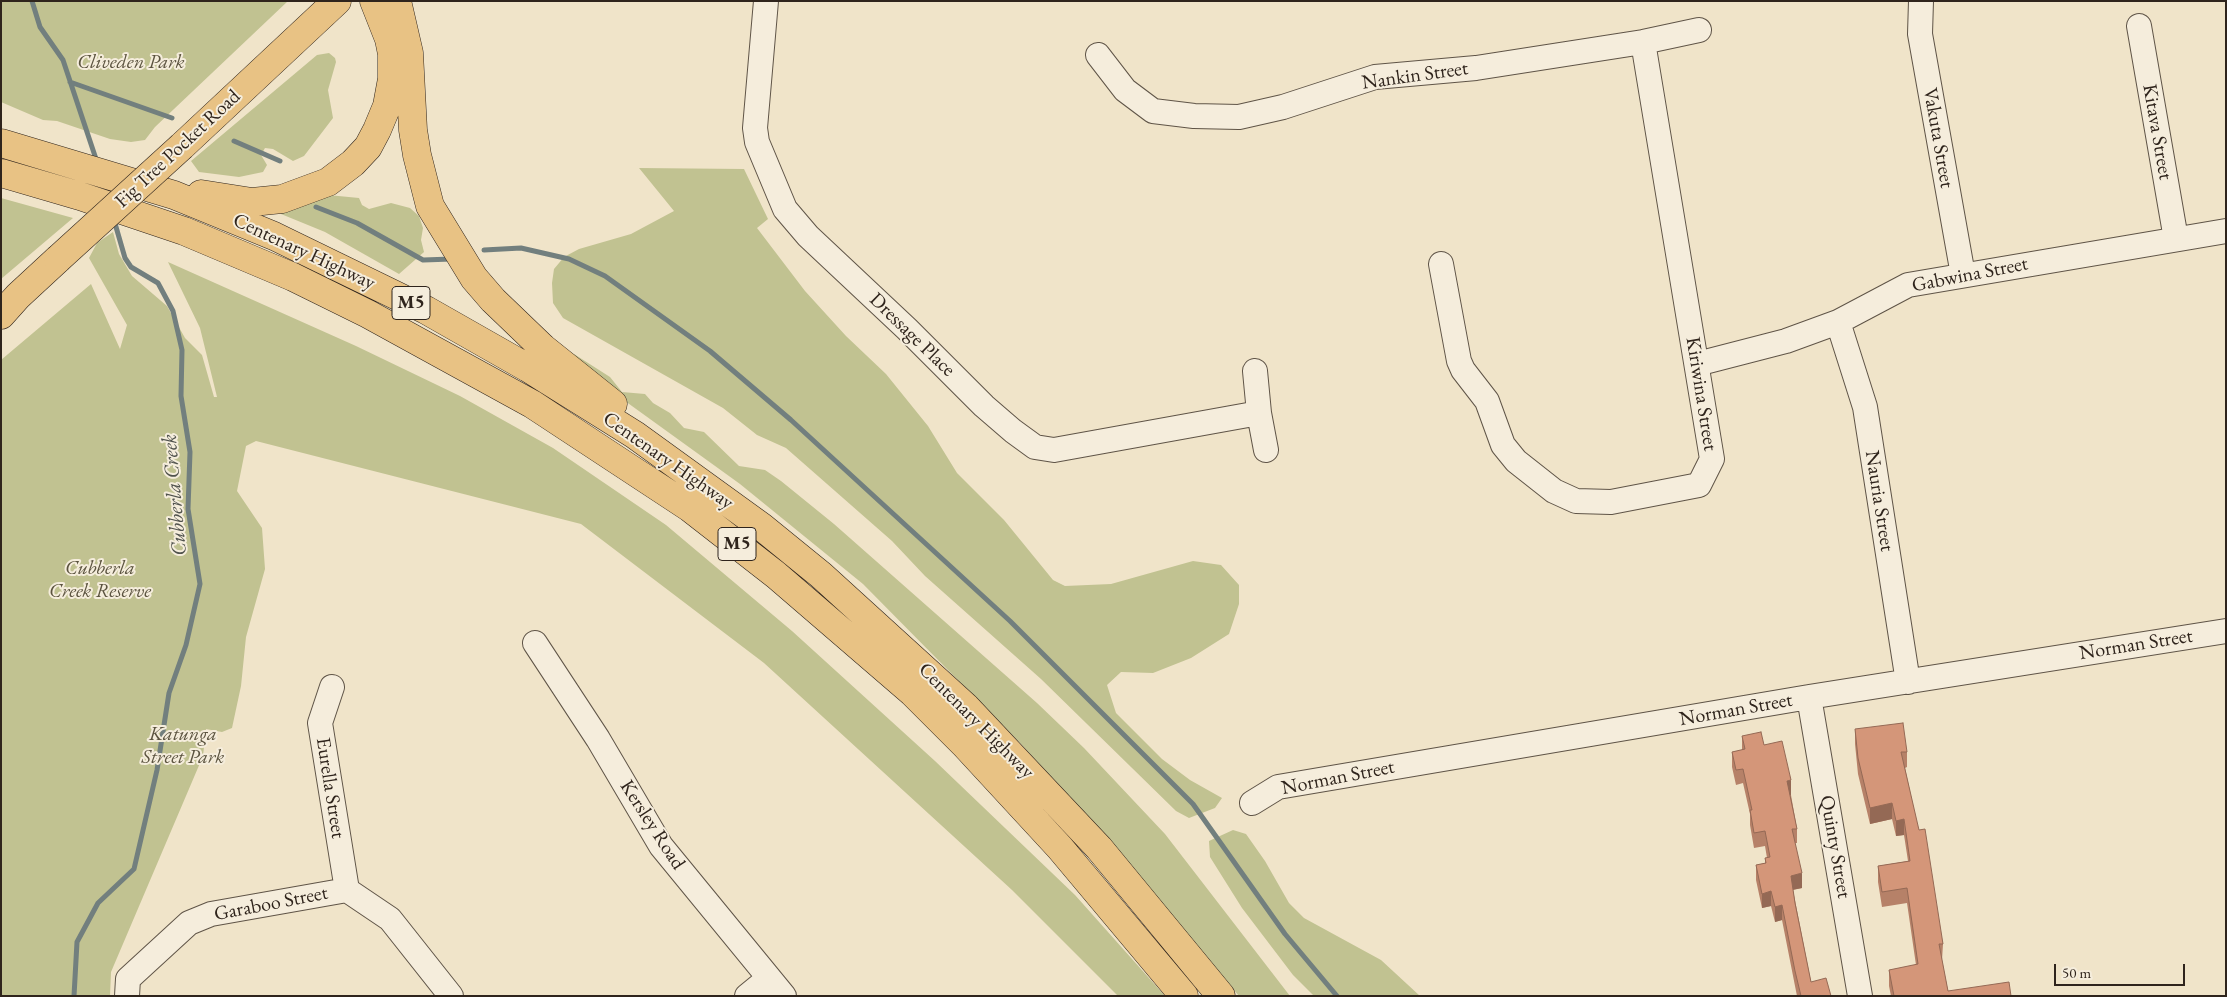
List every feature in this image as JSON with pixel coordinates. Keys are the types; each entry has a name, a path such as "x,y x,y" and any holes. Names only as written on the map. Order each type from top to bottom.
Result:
{"main road":[{"name":"Fig Tree Pocket Road","path":"7,306 337,1"},
{"path":"174,195 206,193 252,202 282,199 328,182 353,164 368,147 380,123 388,101 392,79 392,54 389,39 374,1"},
{"path":"397,1 409,53"},
{"path":"410,1 409,53 413,130 420,172 430,206 474,278 493,300 543,348 610,400 635,435"},
{"name":"Centenary Highway","path":"1,143 174,195 274,236 426,310 528,368 635,435 762,527 822,575 966,707 1099,848 1221,996"},
{"name":"Centenary Highway","path":"1,174 80,196 184,231 234,251 368,314 532,404 690,508 776,575 926,706 964,744 1060,848 1184,996"}],"street":[{"name":"Dressage Place","path":"766,1 755,128 757,142 785,209 808,236 1013,431 1035,447 1054,450 1259,413"},
{"name":"Vakuta Street","path":"1921,1 1920,34 1963,274"},
{"name":"Kitava Street","path":"2139,26 2176,239"},
{"name":"Nankin Street","path":"1098,55 1125,90 1153,111 1194,116 1239,117 1283,107 1375,77 1476,68 1643,42 1698,30"},
{"name":"Kiriwina Street","path":"1441,264 1459,362 1463,370 1488,401 1503,445 1516,461 1546,485 1576,502 1611,502 1699,485 1712,459 1643,42"},
{"name":"Gabwina Street","path":"1697,364 1786,341 1838,322 1908,285 1963,274 2226,231"},
{"name":"Nauria Street","path":"1838,322 1864,407 1908,682"},
{"path":"1255,371 1259,413 1266,450"},
{"name":"Norman Street","path":"1252,804 1278,787 1809,697 2226,631"},
{"name":"Kersley Road","path":"535,643 598,739 661,846 784,996"},
{"name":"Eurella Street","path":"332,687 320,723 346,890"},
{"name":"Quinty Street","path":"1809,697 1860,996"},
{"path":"346,890 390,919 451,996"},
{"name":"Garaboo Street","path":"127,988 189,923 211,914 346,890"},
{"path":"746,996 769,978"}],"green space":[{"name":"Cliveden Park","path":"1,1 288,1 155,127 145,140 131,142 110,139 57,121 43,120 1,102"},
{"path":"329,53 335,58 336,62 328,90 333,118 304,156 293,161 273,149 265,148 261,155 267,165 263,172 239,177 199,172 191,161 317,55"},
{"path":"639,168 744,169 768,219 757,228 805,291 846,336 886,374 928,426 957,473 1004,520 1053,580 1065,586 1111,584 1193,561 1221,565 1239,585 1239,604 1229,634 1191,658 1153,673 1121,672 1107,685 1116,713 1162,759 1190,780 1222,798 1215,808 1189,818 1176,811 1041,679 925,576 892,541 786,448 757,435 723,408 563,318 553,303 552,283 554,269 564,257 579,249 631,234 674,211"},
{"path":"328,195 359,198 362,205 369,209 391,203 410,208 419,216 423,228 421,240 424,252 399,274 325,232 281,214 281,210"},
{"path":"1,198 73,218 1,279"},
{"path":"113,232 119,254 132,276 167,306 185,338 202,355 214,397 217,397 200,328 168,262 356,346 460,396 553,448 666,525 792,631 935,761 1075,895 1165,996 1118,996 1012,890 764,663 581,524 256,441 246,446 237,491 262,528 265,569 246,637 241,686 232,728 222,732 206,729 203,756 111,972 110,996 1,996 1,360 91,284 120,349 127,325 89,258 97,243"},
{"path":"574,354 610,377 622,392 645,394 653,403 670,413 684,428 704,432 739,466 765,470 781,481 834,524 1037,703 1084,748 1165,834 1290,996 1239,996 1112,846 1022,745 863,584 740,484 571,362 570,356"},
{"path":"1233,830 1246,834 1265,861 1289,903 1304,918 1381,960 1420,996 1314,996 1293,975 1242,908 1210,857 1209,841"}],"building":[{"path":"1903,723 1907,752 1901,752 1919,830 1925,829 1943,944 1939,944 1948,991 2009,982 2011,996 1894,996 1889,970 1918,964 1907,888 1882,892 1878,866 1910,861 1904,819 1896,821 1892,803 1870,808 1858,758 1855,729"},
{"path":"1761,732 1764,745 1782,741 1791,780 1787,781 1797,829 1792,829 1802,873 1791,876 1795,903 1811,982 1826,978 1831,996 1801,996 1782,905 1775,907 1771,891 1762,894 1756,865 1766,863 1765,858 1770,857 1765,831 1754,833 1750,810 1752,810 1743,769 1736,770 1732,752 1745,749 1742,736"}],"waterway":[{"name":"Cubberla Creek","path":"32,1 40,27 63,60 97,162"},
{"path":"70,82 172,118"},
{"path":"234,141 280,161"},
{"path":"316,207 357,223 423,260 452,259"},
{"name":"Cubberla Creek","path":"74,996 77,942 98,903 134,869 157,770 169,693 186,645 200,584 188,509 190,452 181,396 182,350 173,311 158,283 131,267 125,258 114,220"},
{"path":"484,250 521,248 569,259 605,276 710,351 791,420 1010,621 1193,804 1285,934 1337,996"}],"park label":[{"name":"Cubberla Creek Reserve","path":"100,580"},
{"name":"Katunga Street Park","path":"183,746"}]}
